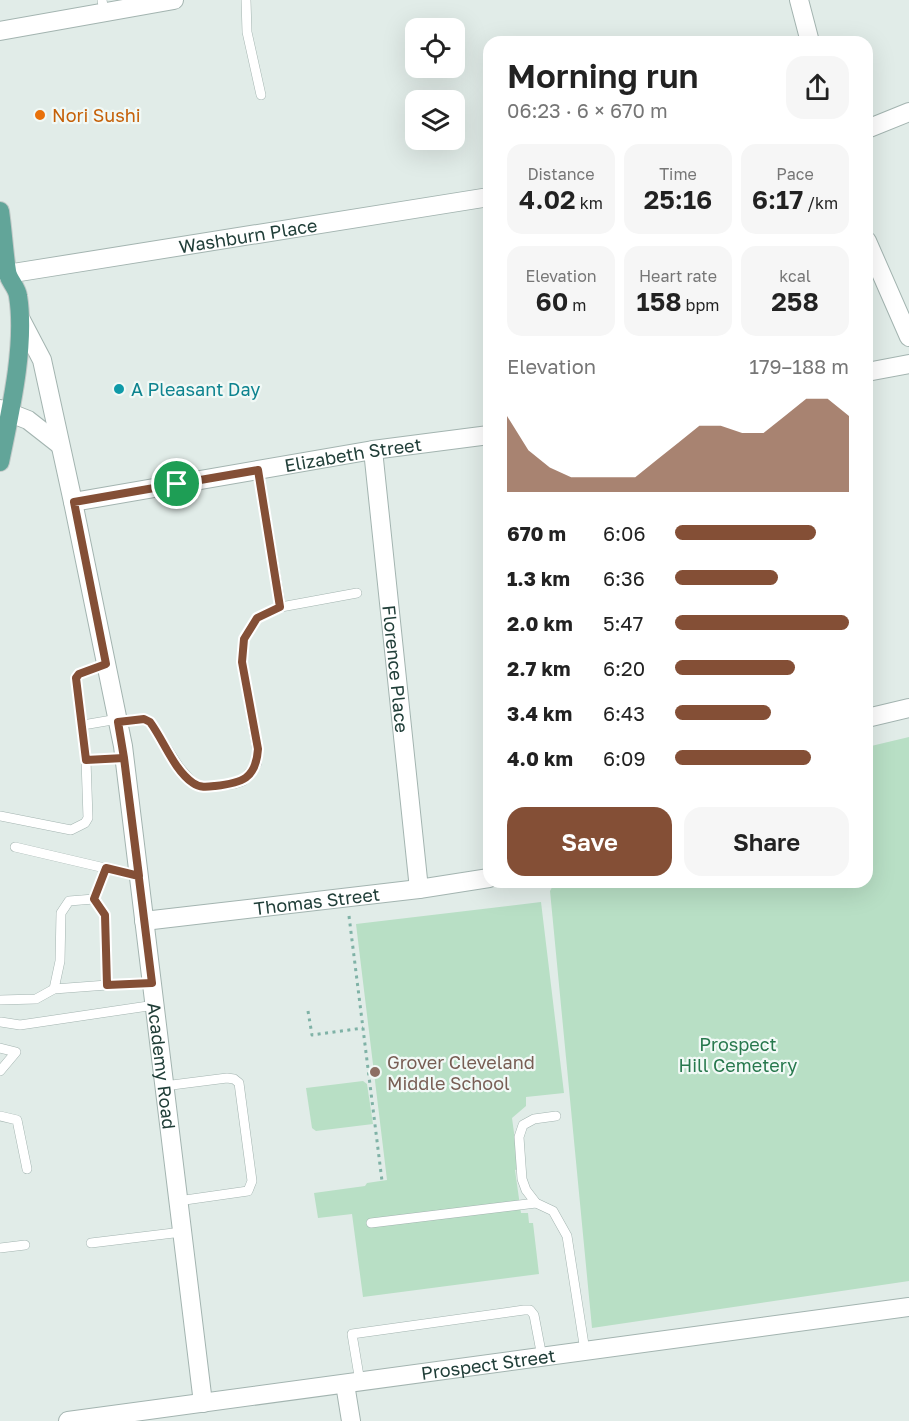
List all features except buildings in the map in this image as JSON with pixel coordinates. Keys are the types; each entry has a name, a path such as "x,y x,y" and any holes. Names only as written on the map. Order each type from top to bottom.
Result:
{"main road":[{"path":"0,211 4,282 18,293 20,318 17,364 5,411 0,462"}],"street":[{"path":"0,32 103,6 174,0"},
{"path":"799,0 808,36"},
{"path":"873,127 909,112"},
{"name":"Washburn Place","path":"4,282 483,198"},
{"path":"873,256 909,337"},
{"name":"Academy Road","path":"20,318 42,360 74,502 118,720 155,1005 202,1403"},
{"path":"873,371 909,364"},
{"path":"5,411 28,420 60,445"},
{"name":"Elizabeth Street","path":"74,502 374,450 483,436"},
{"name":"Florence Place","path":"374,450 419,889"},
{"path":"873,717 909,708"},
{"name":"Thomas Street","path":"144,921 419,889 483,879"},
{"name":"Prospect Street","path":"68,1421 909,1307"},
{"path":"351,1421 352,1383"}],"lane":[{"path":"246,0 247,32 261,95"},
{"path":"258,470 280,607"},
{"path":"83,725 144,719 150,722 179,767 193,783 201,787 243,781 257,763 258,749 242,662 244,639 257,618 280,607 357,593"},
{"path":"0,816 71,830 85,823 88,818 86,760 76,678 79,674 106,664"},
{"path":"86,760 124,758"},
{"path":"15,847 139,876"},
{"path":"94,899 106,868"},
{"path":"94,899 105,915 107,985"},
{"path":"54,989 60,961 61,913 69,901 94,899"},
{"path":"0,1000 36,999 54,989 152,983"},
{"path":"1,1023 20,1025 155,1005"},
{"path":"0,1048 16,1052 0,1071"},
{"path":"164,1086 227,1078 234,1078 239,1083 252,1181 248,1191 178,1201"},
{"path":"0,1116 17,1120 27,1169"},
{"path":"556,1116 534,1119 523,1125 519,1137 522,1179 526,1190 536,1203 554,1211 567,1236 585,1351"},
{"path":"371,1223 536,1203"},
{"path":"91,1243 182,1232"},
{"path":"0,1248 25,1245"},
{"path":"352,1383 352,1334 524,1310 530,1310 536,1318 542,1357"}],"path":[{"path":"349,916 382,1181"},
{"path":"308,1011 312,1035 363,1028"}],"green space":[{"name":"Prospect Hill Cemetery","path":"909,737 909,1281 592,1328 550,891 552,888 873,888 873,746"},
{"path":"541,902 564,1093 526,1097 526,1106 512,1118 519,1169 515,1170 521,1213 528,1213 529,1223 533,1223 539,1274 363,1297 352,1214 318,1218 314,1193 365,1186 367,1183 387,1180 356,924"},
{"path":"363,1081 367,1084 373,1124 316,1131 312,1128 306,1088"}],"place":[{"name":"Nori Sushi","path":"40,115"},
{"name":"A Pleasant Day","path":"119,389"},
{"name":"Grover Cleveland Middle School","path":"375,1072"}],"route":[{"path":"177,484 74,502 106,664 79,674 76,678 86,760 124,758 132,817 152,983 107,985 105,915 94,899 106,868 139,876 124,758 123,746 118,722 144,719 150,722 179,767 193,783 201,787 243,781 257,763 258,749 242,662 244,639 257,618 280,607 258,470 177,484"}]}
